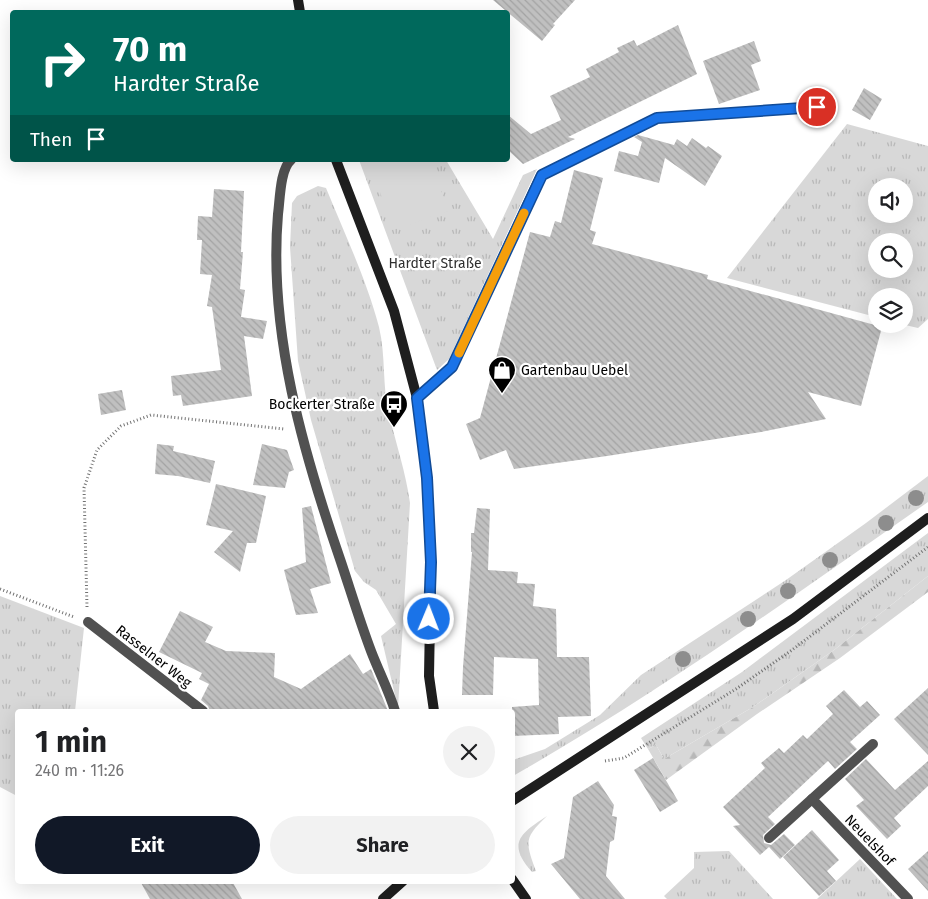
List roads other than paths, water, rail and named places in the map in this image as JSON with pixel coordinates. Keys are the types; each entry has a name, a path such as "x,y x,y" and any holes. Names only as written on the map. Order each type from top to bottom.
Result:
{"main road":[{"path":"337,162 394,311 417,398 427,478 431,562 429,676 434,709"},
{"path":"515,799 794,619 928,518"},
{"path":"383,899 400,884"},
{"path":"515,884 526,899"}],"street":[{"path":"417,398 452,367 542,175 657,118 817,107"},
{"path":"288,162 286,164 281,186 276,236 276,284 284,343 300,431 325,515 371,651 394,709"},
{"name":"Rasselner Weg","path":"88,622 200,709"},
{"path":"769,838 873,744"},
{"name":"Neuelshof","path":"812,799 908,899"}],"place":[{"name":"Gartenbau Uebel","path":"502,394"},
{"name":"Bockerter Straße","path":"394,428"}],"park label":[{"name":"Hardter Straße","path":"435,263"}]}
